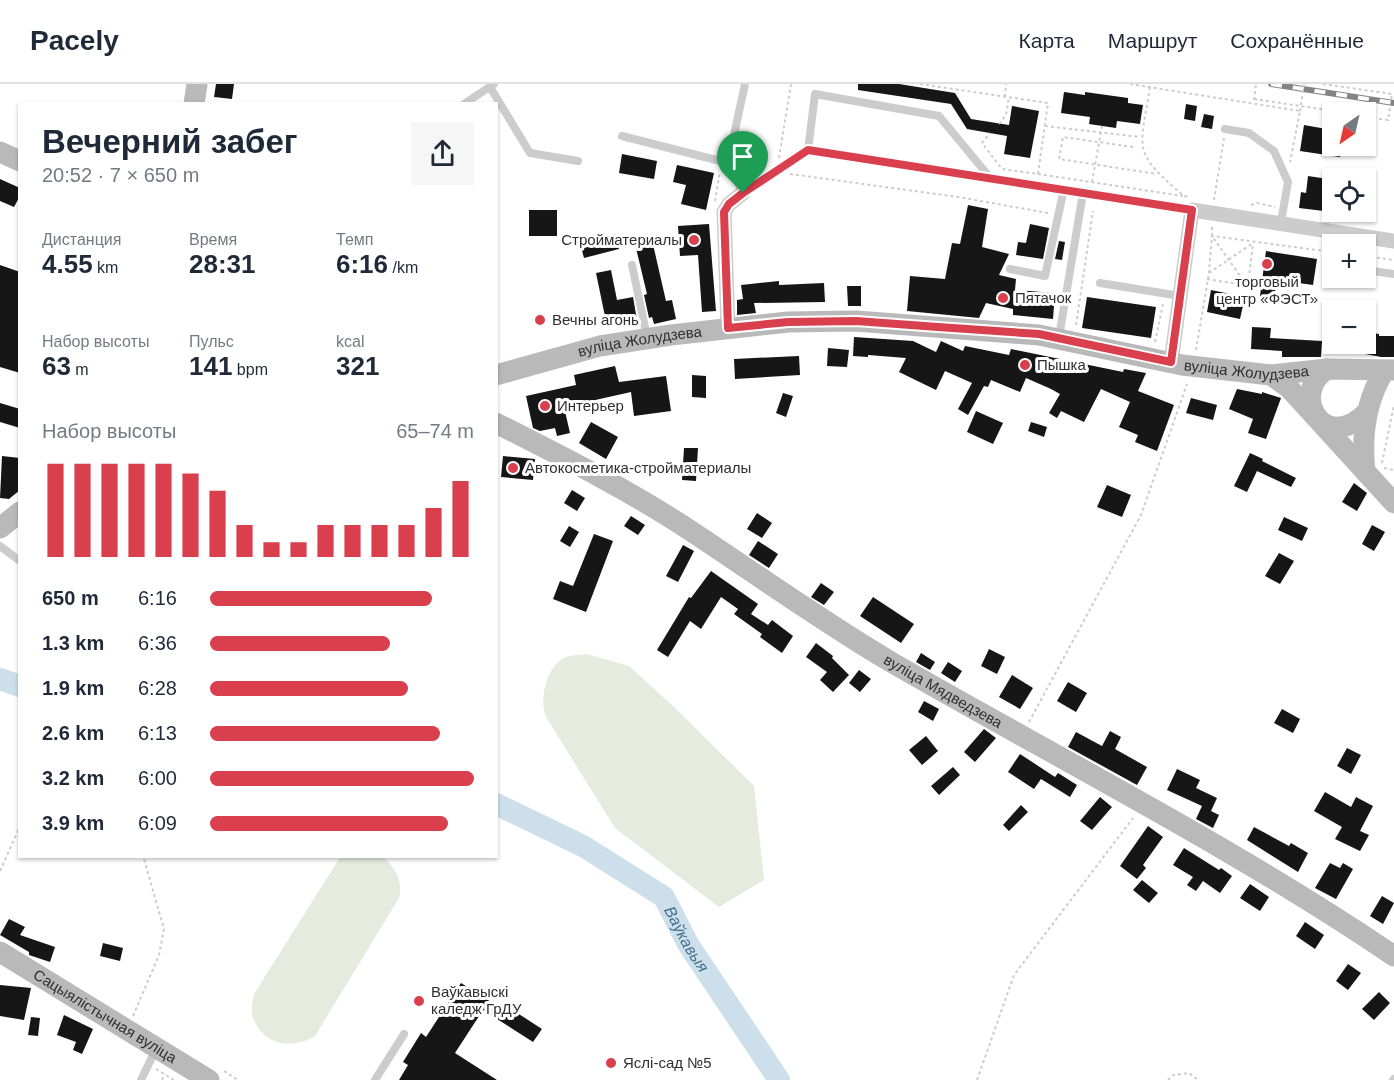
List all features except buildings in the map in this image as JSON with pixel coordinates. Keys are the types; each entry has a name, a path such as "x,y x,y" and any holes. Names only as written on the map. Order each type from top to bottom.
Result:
{"street":[{"path":"194,102 197,84"},
{"path":"0,152 18,160"},
{"path":"728,328 724,212 729,204 743,193"},
{"path":"1171,362 1193,204 1279,215 1330,234"},
{"path":"1376,240 1394,241"},
{"name":"вуліца Жолудзева","path":"498,374 600,346 788,322 856,321 1039,334 1067,333 1171,362 1271,375 1332,369 1389,370"},
{"path":"1332,369 1355,379 1366,394 1368,408 1356,423 1340,428 1330,426 1317,418 1310,403 1311,388 1315,380 1332,369"},
{"path":"1389,370 1375,387 1368,408 1363,454 1394,503"},
{"path":"1271,375 1290,388 1317,418 1373,469"},
{"name":"вуліца Мядведзева","path":"498,424 603,478 692,532 891,662 1144,803 1342,920 1394,956"},
{"path":"0,528 18,514"},
{"name":"Сацыялістычная вуліца","path":"0,952 153,1056 209,1080"}],"lane":[{"path":"745,84 728,163 743,193 808,150 1083,193 1193,204"},
{"path":"467,102 492,86 530,153 578,161"},
{"path":"808,150 815,94 939,116 992,180"},
{"path":"1226,129 1249,134 1274,151 1288,182 1279,215"},
{"path":"622,136 728,163"},
{"path":"1010,269 1045,276 1064,189"},
{"path":"1067,333 1073,248 1083,193"},
{"path":"632,265 647,339"},
{"path":"1376,272 1394,274"},
{"path":"1100,284 1180,296"},
{"path":"0,546 18,560"},
{"path":"375,1080 404,1034"},
{"path":"141,1080 153,1056"}],"path":[{"path":"791,84 777,172 958,197 1058,215"},
{"path":"920,84 1048,103 1038,174 1002,169 982,143 990,133"},
{"path":"999,124 1006,115 1006,84"},
{"path":"1130,84 1322,110"},
{"path":"1254,101 1256,84"},
{"path":"1285,176 1290,164 1304,84"},
{"path":"1323,84 1392,94 1388,120"},
{"path":"1150,87 1141,137 1142,150 1158,174 1193,204"},
{"path":"1254,101 1300,111"},
{"path":"1376,118 1394,121"},
{"path":"1045,126 1141,137"},
{"path":"1092,182 1102,126"},
{"path":"1214,201 1226,129"},
{"path":"1133,147 1063,137 1059,159 1158,174"},
{"path":"1247,206 1257,203 1279,215"},
{"path":"1067,333 1093,211"},
{"path":"1212,236 1322,251"},
{"path":"1212,236 1243,280"},
{"path":"1196,350 1209,273 1212,236"},
{"path":"1209,273 1253,243"},
{"path":"1207,279 1238,284 1249,276 1253,243"},
{"path":"1376,258 1394,260"},
{"path":"1025,730 1141,515 1187,384"},
{"path":"1373,469 1394,405"},
{"path":"1373,469 1394,470"},
{"path":"1373,469 1388,474"},
{"path":"977,1080 1014,975 1144,803"},
{"path":"0,871 18,830"},
{"path":"131,1018 159,955 164,929 144,858"},
{"path":"153,1056 165,1074 174,1080"},
{"path":"1168,1080 1173,1075 1189,1073 1198,1080"},
{"path":"162,1080 165,1074"}],"shaded area":[{"path":"587,654 629,666 754,786 764,880 719,907 615,828 546,717 544,710 546,684 558,662 564,658"},
{"path":"384,858 392,866 399,880 399,898 315,1036 291,1044 276,1042 262,1033 254,1020 252,1008 254,994 339,859"}],"waterway":[{"name":"Ваўкавыя","path":"0,679 18,685"},
{"name":"Ваўкавыя","path":"498,805 583,846 664,897 688,944 779,1080"}],"railway":[{"path":"1271,84 1394,103"}],"place":[{"name":"Стройматериалы","path":"694,240"},
{"name":"торговый центр «ФЭСТ»","path":"1267,264"},
{"name":"Пятачок","path":"1003,298"},
{"name":"Вечны агонь","path":"540,320"},
{"name":"Пышка","path":"1025,365"},
{"name":"Интерьер","path":"545,406"},
{"name":"Автокосметика-стройматериалы","path":"513,468"},
{"name":"Ваўкавыскі каледж ГрДУ","path":"419,1001"},
{"name":"Яслі-сад №5","path":"611,1063"}],"route":[{"path":"808,150 1192,210 1171,362 1039,334 856,321 788,322 728,328 724,212 729,204 743,193 808,150"}]}
